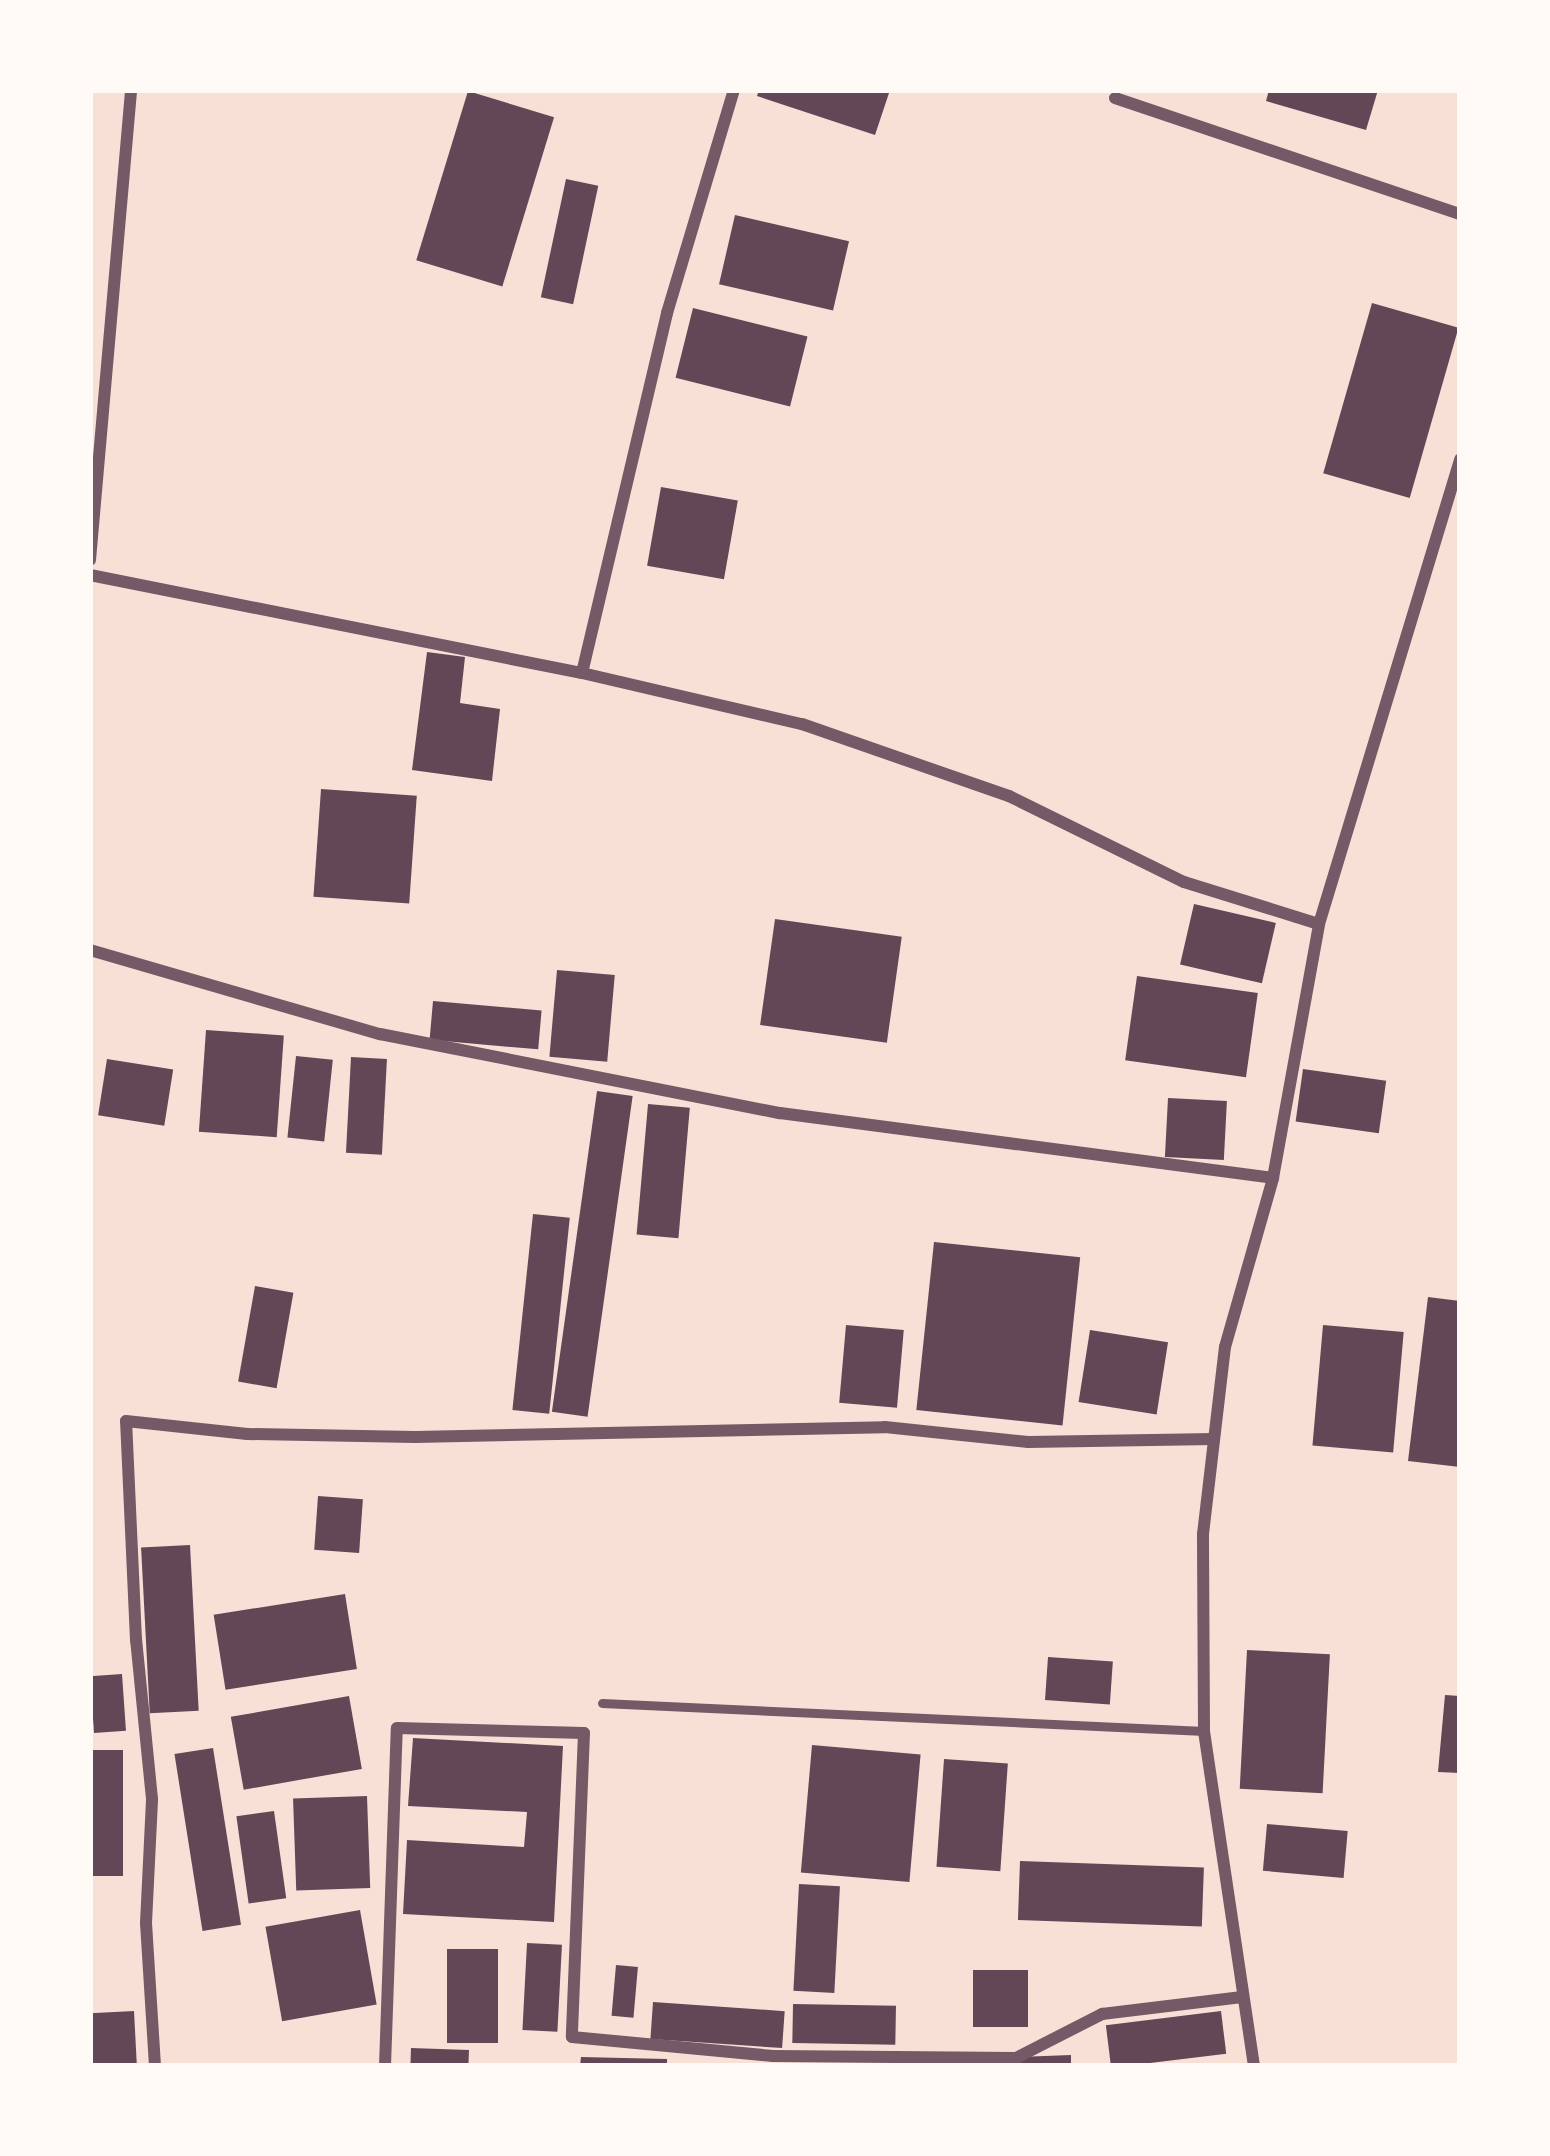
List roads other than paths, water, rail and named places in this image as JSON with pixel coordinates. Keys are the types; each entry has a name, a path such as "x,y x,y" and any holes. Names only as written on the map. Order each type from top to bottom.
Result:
{"street":[{"path":"90,560 131,90"},
{"path":"582,674 667,313 734,90"},
{"path":"1115,98 1460,214"},
{"path":"1254,2066 1204,1732 1203,1534 1225,1347 1273,1178 1318,924 1460,459"},
{"path":"90,575 582,674 802,724 1009,796 1184,882 1318,924"},
{"path":"90,950 380,1034 756,1108 1273,1178"},
{"path":"155,2066 146,1923 152,1799 136,1640 126,1421 248,1434 391,1437 885,1427 1028,1442 1214,1439"},
{"path":"385,2066 397,1728 584,1733 572,2037 773,2056 1016,2059 1102,2014 1242,1997"}],"lane":[{"path":"602,1702 1204,1732"}]}
